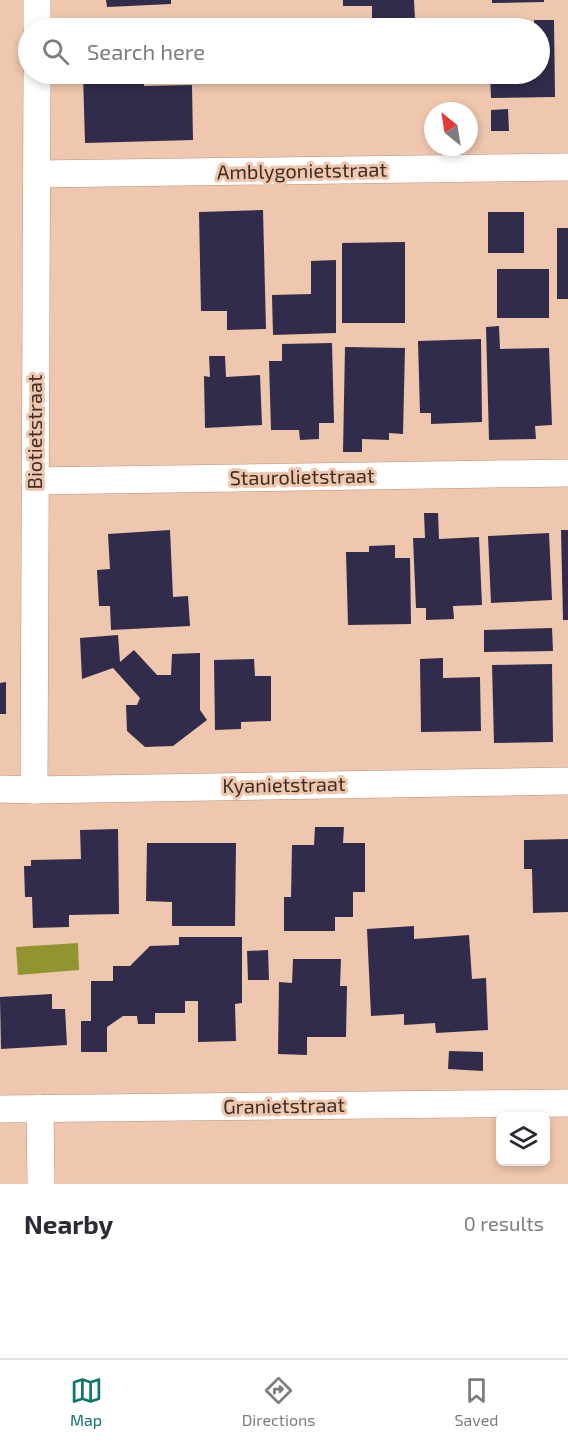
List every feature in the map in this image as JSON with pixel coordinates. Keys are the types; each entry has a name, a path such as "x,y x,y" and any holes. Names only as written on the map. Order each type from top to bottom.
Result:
{"street":[{"path":"36,0 36,18"},
{"name":"Biotietstraat","path":"34,790 36,84"},
{"name":"Amblygonietstraat","path":"36,174 568,167"},
{"name":"Staurolietstraat","path":"35,482 568,472"},
{"name":"Kyanietstraat","path":"0,789 568,781"},
{"name":"Granietstraat","path":"0,1109 568,1103"},
{"path":"40,1108 41,1184"}],"shaded area":[{"path":"78,943 79,970 18,975 16,947"}],"building":[{"path":"106,0 171,0 171,4 107,7"},
{"path":"343,0 414,0 415,18 372,18 372,6 343,6"},
{"path":"492,0 544,0 544,2 492,3"},
{"path":"550,20 554,20 555,97 491,98 490,84 550,84"},
{"path":"83,84 192,85 193,140 85,143"},
{"path":"508,109 509,131 491,131 491,110"},
{"path":"263,210 266,329 227,330 227,311 201,311 199,212"},
{"path":"488,212 524,212 524,253 488,253"},
{"path":"557,228 568,228 568,299 557,299"},
{"path":"405,242 405,323 342,323 342,243"},
{"path":"336,260 336,333 273,335 272,295 311,294 311,261"},
{"path":"497,269 549,269 549,318 497,318"},
{"path":"499,326 500,349 549,348 552,425 535,426 536,439 489,440 486,327"},
{"path":"481,339 482,422 431,424 431,413 420,413 418,341"},
{"path":"332,343 334,423 319,423 319,439 300,440 299,430 271,430 269,361 282,361 282,344"},
{"path":"345,347 405,348 403,434 389,433 389,440 362,439 362,452 343,452"},
{"path":"209,356 225,356 226,377 260,375 262,425 205,428 204,376 210,377"},
{"path":"424,513 438,513 439,539 479,537 482,605 453,606 454,619 426,620 426,608 416,608 413,538 425,538"},
{"path":"170,530 173,597 188,596 190,626 111,630 110,606 99,606 97,570 110,569 108,534"},
{"path":"561,530 568,530 568,620 563,620"},
{"path":"549,533 552,600 491,603 488,536"},
{"path":"395,545 395,558 410,558 411,624 348,625 346,552 369,552 369,546"},
{"path":"552,628 553,651 484,652 484,630"},
{"path":"118,635 120,662 134,650 157,675 171,675 172,654 200,653 200,710 207,720 173,746 145,747 127,731 126,705 137,705 140,698 113,668 82,679 80,638"},
{"path":"443,658 443,678 480,677 481,731 421,732 420,659"},
{"path":"254,659 255,676 271,676 271,721 241,722 241,729 215,730 214,660"},
{"path":"552,664 553,742 494,743 492,665"},
{"path":"6,682 6,714 0,714 0,683"},
{"path":"315,827 344,827 343,843 365,843 365,892 353,892 353,917 335,917 335,931 284,931 284,897 291,897 292,845 314,845"},
{"path":"118,829 119,914 69,915 69,927 33,928 32,897 25,897 24,866 31,866 31,860 81,859 80,830"},
{"path":"568,839 568,912 533,913 532,869 524,869 524,840"},
{"path":"147,843 236,843 235,926 172,926 172,902 146,901"},
{"path":"414,926 414,939 469,935 472,979 486,978 488,1030 436,1033 435,1023 404,1025 404,1014 371,1016 367,929"},
{"path":"179,937 242,937 242,1003 235,1004 236,1041 198,1042 198,1001 185,1001 185,1013 155,1013 155,1024 138,1024 137,1016 123,1016 107,1027 107,1052 81,1052 81,1021 91,1021 91,981 113,981 113,966 130,966 150,946 179,945"},
{"path":"268,950 269,980 248,980 247,951"},
{"path":"293,959 341,959 340,986 347,986 346,1037 307,1037 307,1055 278,1054 279,982 292,983"},
{"path":"52,994 52,1009 65,1009 67,1045 1,1049 0,997"},
{"path":"449,1051 483,1052 483,1071 448,1069"}]}
